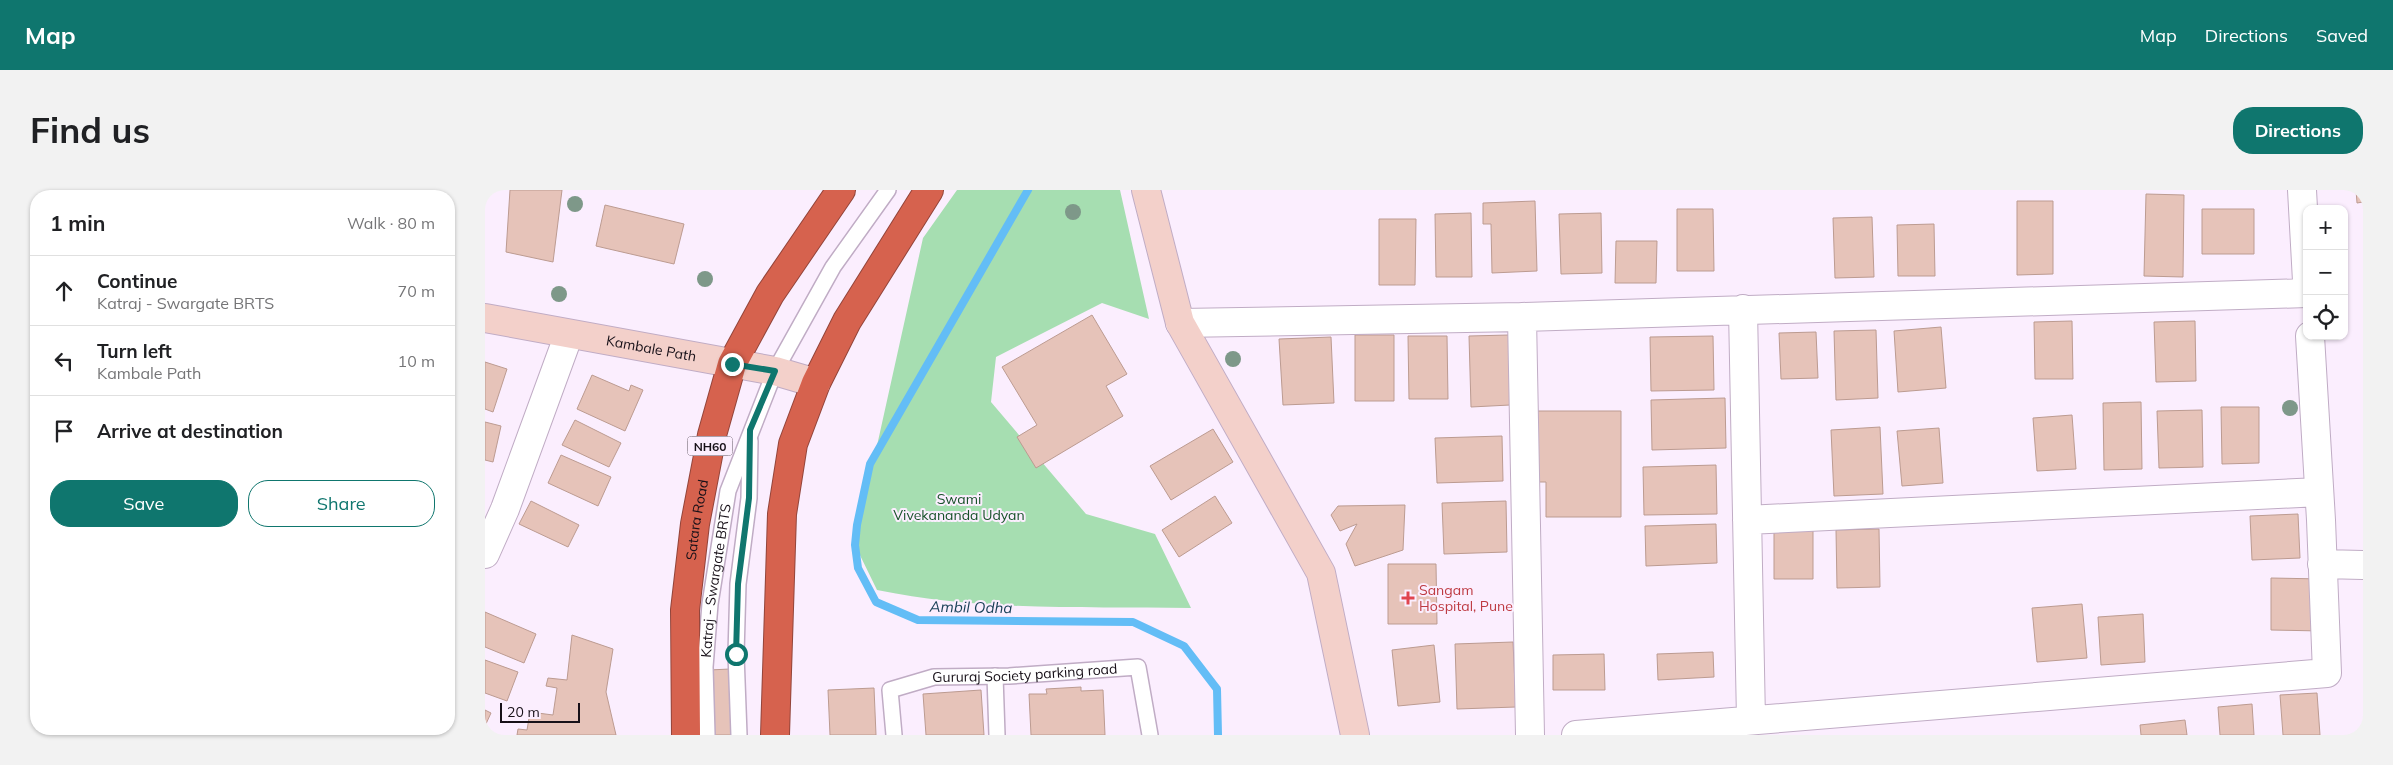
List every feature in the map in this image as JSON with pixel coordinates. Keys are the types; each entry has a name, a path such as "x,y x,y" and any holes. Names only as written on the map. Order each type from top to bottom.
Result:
{"highway":[{"name":"Satara Road","path":"686,735 685,610 695,524 712,435 732,364 770,294 841,190"},
{"path":"775,735 777,607 782,514 793,444 816,384 847,321 929,190"}],"street":[{"path":"1146,190 1180,323 1321,573 1355,735"},
{"path":"2302,190 2305,250"},
{"path":"1180,323 1522,317 2303,292"},
{"path":"1743,309 1751,720"},
{"path":"1522,317 1530,735"},
{"name":"Kambale Path","path":"485,318 775,371 816,384"},
{"path":"485,554 495,507 569,334"},
{"path":"1576,735 2327,672 2310,340"},
{"path":"1747,520 2319,492"},
{"path":"2322,564 2363,565"}],"lane":[{"name":"Katraj - Swargate BRTS","path":"707,735 705,667 710,604 728,491 750,430 775,371 833,267 888,190"},
{"name":"Katraj - Swargate BRTS","path":"739,735 736,654 738,584 749,498 750,430"},
{"name":"Gururaj Society parking road","path":"895,735 891,690 934,677 995,676 1137,667 1150,735"},
{"path":"995,676 997,735"}],"green space":[{"name":"Swami Vivekananda Udyan","path":"957,190 1120,190 1149,319 1102,303 996,357 991,402 1086,514 1155,534 1191,608 994,605 916,597 877,590 855,545 923,238"}],"building":[{"path":"510,190 562,190 553,262 506,252"},
{"path":"2356,190 2363,190 2363,202 2357,203"},
{"path":"2146,194 2184,195 2183,277 2144,276"},
{"path":"1535,201 1537,271 1492,273 1491,224 1483,224 1483,203"},
{"path":"2017,201 2053,201 2053,274 2017,275"},
{"path":"605,205 684,224 674,264 596,246"},
{"path":"1677,209 1713,209 1714,271 1677,271"},
{"path":"2202,209 2254,209 2254,254 2202,254"},
{"path":"1471,213 1472,277 1436,277 1435,214"},
{"path":"1601,213 1602,273 1561,274 1559,214"},
{"path":"1872,217 1874,277 1835,278 1833,218"},
{"path":"1379,219 1416,219 1415,285 1379,285"},
{"path":"1934,224 1935,276 1898,276 1897,225"},
{"path":"1616,241 1657,241 1656,283 1615,283"},
{"path":"1092,315 1127,374 1106,386 1123,416 1036,468 1017,437 1037,425 1002,367"},
{"path":"2072,321 2073,379 2035,379 2034,322"},
{"path":"2195,321 2196,381 2156,382 2154,322"},
{"path":"1941,327 1946,388 1898,392 1894,331"},
{"path":"1876,330 1878,398 1836,400 1834,331"},
{"path":"1816,332 1818,378 1781,379 1779,333"},
{"path":"1355,335 1394,335 1394,401 1355,401"},
{"path":"1509,335 1510,405 1471,407 1469,336"},
{"path":"1408,336 1447,336 1448,399 1409,399"},
{"path":"1713,336 1714,390 1651,391 1650,337"},
{"path":"1331,337 1334,403 1283,405 1279,339"},
{"path":"485,362 507,369 493,412 485,409"},
{"path":"592,375 629,391 631,385 643,390 625,431 577,409"},
{"path":"1725,398 1726,448 1652,450 1651,400"},
{"path":"2141,402 2142,469 2104,470 2103,403"},
{"path":"2221,407 2259,407 2259,463 2222,464"},
{"path":"2202,410 2203,467 2159,468 2157,411"},
{"path":"1533,411 1621,411 1621,517 1546,517 1546,482 1533,482"},
{"path":"2072,415 2076,469 2037,471 2033,418"},
{"path":"575,420 621,443 609,467 562,445"},
{"path":"485,422 501,426 493,462 485,460"},
{"path":"1880,427 1883,494 1834,496 1831,430"},
{"path":"1939,428 1943,483 1902,486 1897,431"},
{"path":"1213,429 1233,462 1171,500 1150,466"},
{"path":"1502,436 1503,481 1437,483 1435,438"},
{"path":"561,455 611,477 598,506 548,483"},
{"path":"1716,465 1717,514 1644,515 1643,467"},
{"path":"1215,496 1232,523 1179,557 1162,530"},
{"path":"531,501 579,525 568,547 519,524"},
{"path":"1506,501 1507,552 1444,554 1442,503"},
{"path":"1405,505 1403,550 1355,566 1346,544 1357,524 1340,531 1331,515 1338,506"},
{"path":"2298,514 2300,558 2252,560 2250,516"},
{"path":"1716,524 1717,563 1646,566 1645,526"},
{"path":"1774,526 1813,526 1813,579 1774,579"},
{"path":"1879,529 1880,587 1837,588 1836,530"},
{"path":"1388,564 1436,564 1437,624 1388,624"},
{"path":"2271,578 2322,579 2321,631 2271,630"},
{"path":"2082,604 2087,658 2037,662 2032,608"},
{"path":"485,612 536,634 524,663 485,647"},
{"path":"2143,614 2145,662 2101,665 2098,617"},
{"path":"572,635 613,649 606,692 616,735 517,735 518,729 527,730 530,712 553,715 557,688 546,686 548,678 567,680"},
{"path":"1513,642 1516,707 1457,709 1455,644"},
{"path":"1434,645 1440,702 1398,706 1392,650"},
{"path":"1713,652 1714,677 1658,680 1657,654"},
{"path":"1604,654 1605,690 1553,690 1553,655"},
{"path":"485,660 518,672 507,701 485,693"},
{"path":"730,669 733,735 712,735 709,670"},
{"path":"1081,687 1081,691 1103,690 1105,735 1031,735 1029,694 1047,694 1046,689"},
{"path":"874,688 876,735 830,735 828,690"},
{"path":"981,690 984,735 926,735 923,694"},
{"path":"2317,693 2320,735 2283,735 2280,695"},
{"path":"2252,704 2254,735 2220,735 2218,707"},
{"path":"485,710 491,713 485,726"},
{"path":"2185,720 2187,735 2141,735 2140,725"}],"waterway":[{"name":"Ambil Odha","path":"1028,190 870,464 857,525 855,545 858,568 876,602 918,620 1133,622 1184,646 1217,689 1218,735"}],"place":[{"name":"Sangam Hospital, Pune","path":"1408,598"}],"route":[{"path":"732,364 775,371 750,430 749,498 738,584 736,654"}]}
